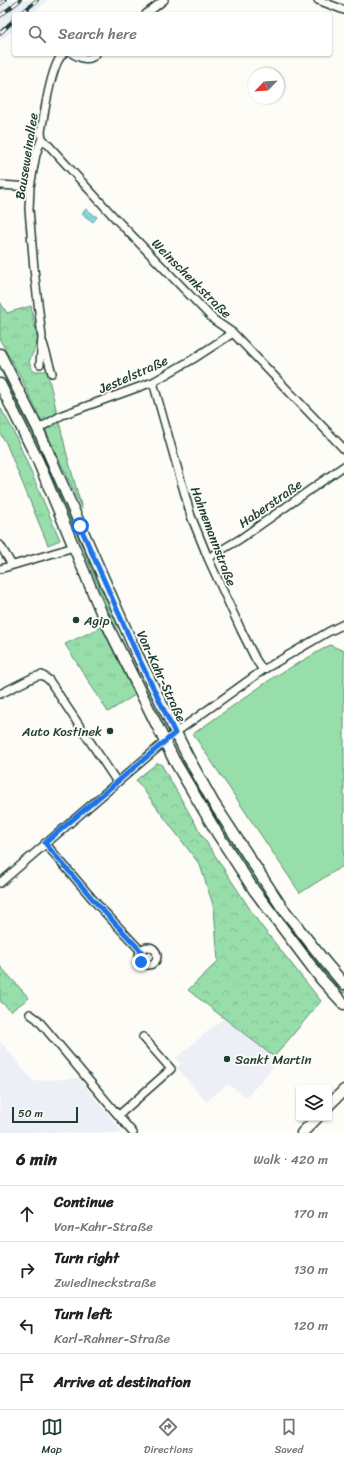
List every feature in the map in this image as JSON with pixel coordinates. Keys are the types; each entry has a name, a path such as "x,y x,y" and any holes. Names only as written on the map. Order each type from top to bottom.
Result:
{"main road":[{"name":"Von-Kahr-Straße","path":"0,354 38,429 120,617 175,733 213,802 281,906 344,984"},
{"name":"Von-Kahr-Straße","path":"0,384 38,461 101,612 164,742 217,833 254,890 316,973 344,1004"},
{"path":"332,1102 344,1090"},
{"path":"302,1133 314,1121"}],"street":[{"path":"149,12 164,0"},
{"path":"318,0 344,10"},
{"name":"Bauseweinallee","path":"52,373 42,337 33,262 29,209 30,187 36,154 42,138 41,132 48,93 58,59 60,56"},
{"path":"77,56 84,59 94,56"},
{"name":"Weinschenkstraße","path":"42,138 114,218 214,320 233,333 344,449"},
{"path":"0,185 30,187"},
{"name":"Jestelstraße","path":"38,429 62,415 153,382 193,359 233,333"},
{"name":"Bauseweinallee","path":"40,364 42,337"},
{"name":"Hahnemannstraße","path":"153,382 191,516 208,558 241,630 256,660 263,670"},
{"name":"Haberstraße","path":"208,558 240,539 344,466"},
{"path":"0,545 12,565"},
{"path":"0,569 74,546"},
{"path":"0,882 175,733 263,670 344,624"},
{"path":"0,694 34,677 42,675 49,680 117,782"},
{"path":"45,843 96,903 141,951"},
{"path":"30,1014 40,1023 133,1133"},
{"path":"118,1115 171,1069 143,1037"}],"shaded area":[{"path":"0,0 48,0 34,12 12,12 12,31 0,41"},
{"name":"Sankt Martin","path":"224,1018 278,1061 247,1097 227,1084 206,1102 177,1068 181,1064 176,1058"},
{"path":"0,1041 33,1081 79,1078 123,1133 0,1133"}],"green space":[{"path":"0,302 7,313 31,306 38,341 29,362 33,371 47,371 67,455 82,509 22,379 0,340"},
{"path":"0,361 77,524 73,526 40,448 0,369"},
{"path":"0,407 13,430 60,540 48,545 6,443 0,433"},
{"path":"80,531 164,714 162,716 122,632 113,622 76,532"},
{"path":"102,627 135,695 108,712 65,644"},
{"path":"330,645 344,651 344,865 300,893 193,734 274,677"},
{"path":"184,760 230,839 239,845 344,987 344,994 320,968 276,912 236,853 182,761"},
{"path":"157,763 161,764 203,837 259,923 321,1001 274,1057 188,990 218,961 214,908 200,865 136,780"},
{"path":"0,966 29,998 11,1011 0,1001"}],"water":[{"path":"86,209 97,217 93,222 82,214"}],"railway":[{"path":"0,4 5,0"},
{"path":"0,16 20,0"},
{"path":"23,12 37,0"},
{"path":"0,33 12,22"}],"place":[{"name":"Agip","path":"76,620"},
{"name":"Auto Kostinek","path":"110,731"},
{"name":"Sankt Martin","path":"227,1059"}],"route":[{"path":"80,526 135,650 175,733 45,843 96,903 141,951 139,956 141,962"}]}
